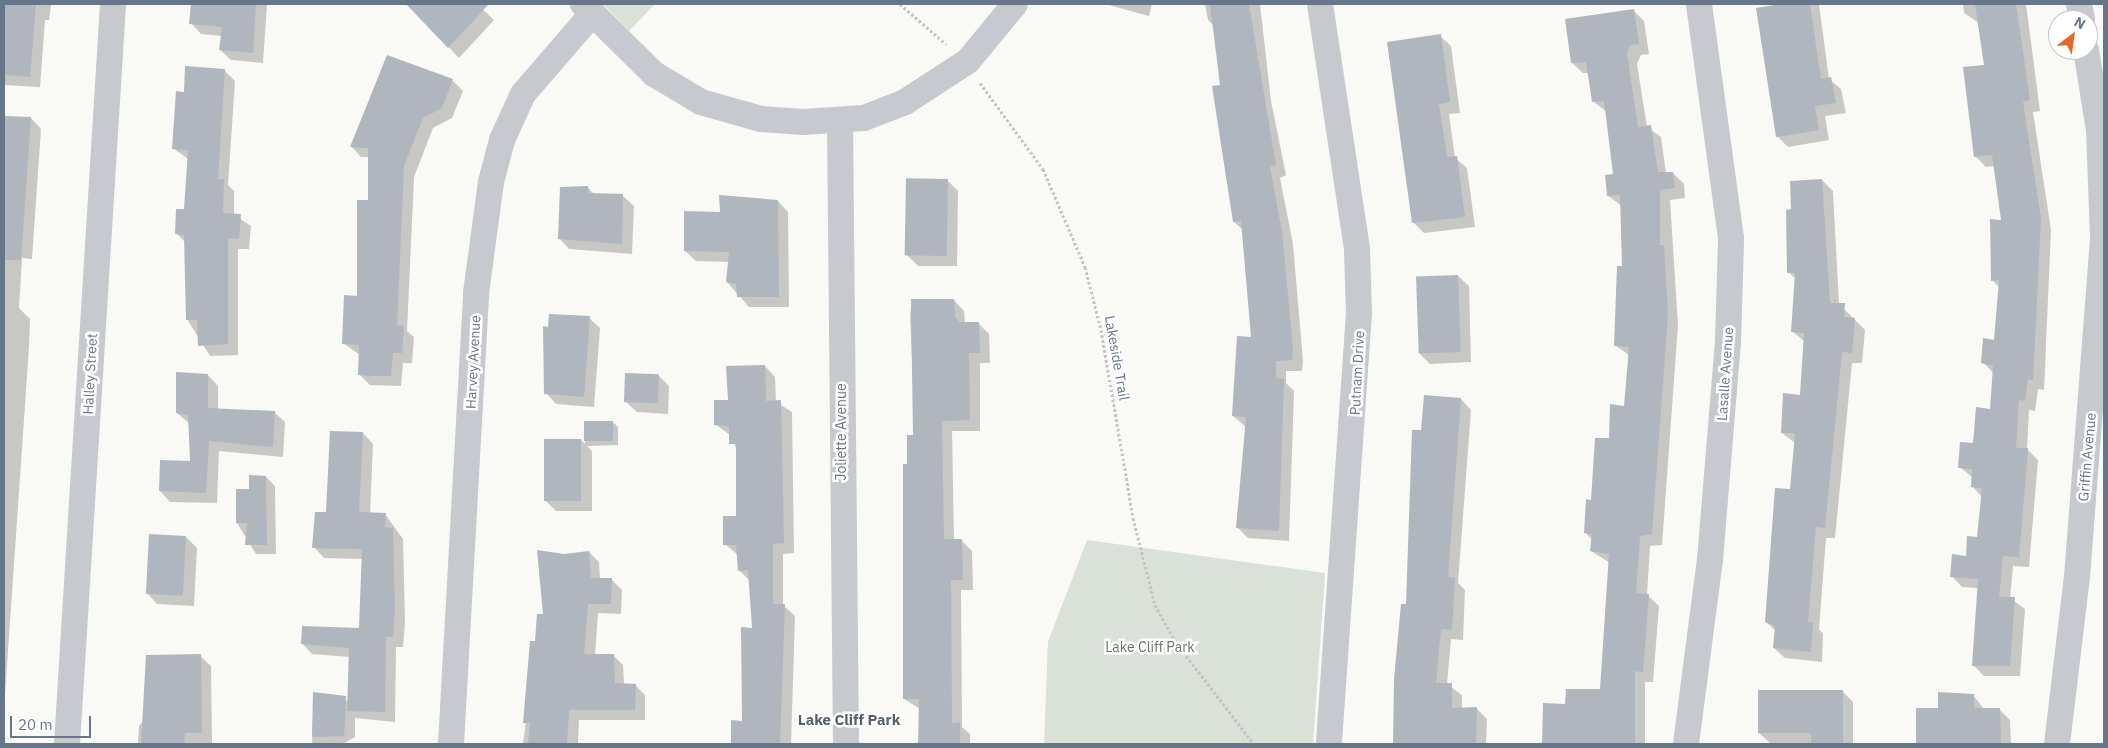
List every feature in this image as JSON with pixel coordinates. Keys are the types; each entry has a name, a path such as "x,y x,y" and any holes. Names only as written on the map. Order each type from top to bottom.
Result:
{"street":[{"name":"Halley Street","path":"67,744 113,4"},
{"path":"588,9 654,74 701,102 761,119 840,120 864,118 905,102 963,63 1008,17 1015,4"},
{"name":"Putnam Drive","path":"1320,4 1357,250 1360,313 1329,744"},
{"name":"Lasalle Avenue","path":"1686,744 1710,560 1731,247 1699,4"},
{"name":"Harvey Avenue","path":"451,744 476,293 487,200 502,140 523,94 588,9"},
{"name":"Griffin Avenue","path":"2058,744 2077,577 2103,238 2099,130 2088,60"},
{"name":"Joliette Avenue","path":"840,120 846,744"}],"path":[{"name":"Lakeside Trail","path":"900,4 929,26 963,63 1031,148 1060,200 1085,267 1101,330 1133,518 1155,605 1177,644 1254,744"}],"green space":[{"path":"603,4 655,4 629,31"},
{"name":"Lake Cliff Park","path":"1087,540 1325,573 1313,744 1044,744 1048,642"}],"building":[{"path":"4,4 36,4 30,77 4,75"},
{"path":"191,4 256,4 253,53 219,50 222,27 189,24"},
{"path":"406,4 489,4 448,48"},
{"path":"1210,4 1249,4 1276,165 1270,167 1282,232 1293,349 1292,360 1276,361 1276,378 1284,379 1279,531 1236,528 1246,417 1232,416 1237,336 1251,337 1241,221 1233,222 1212,86 1220,85"},
{"path":"1780,4 1810,4 1821,79 1831,77 1836,103 1815,106 1819,130 1776,137 1756,8"},
{"path":"1975,4 2016,4 2030,100 2023,102 2041,219 2033,380 2028,379 2025,401 2019,400 2016,448 2028,448 2019,557 2003,556 1999,597 2015,597 2010,666 1972,666 1978,579 1950,577 1952,554 1966,556 1967,536 1977,537 1982,488 1971,487 1972,469 1958,468 1960,442 1973,443 1976,407 1990,409 1993,366 1981,363 1983,338 1994,340 1999,280 1991,281 1990,219 2001,220 1992,155 1974,157 1963,67 1984,65"},
{"path":"1634,9 1639,44 1630,45 1627,53 1638,127 1651,125 1658,172 1673,172 1675,188 1660,190 1660,245 1664,245 1668,313 1652,534 1640,536 1636,593 1649,594 1643,672 1635,671 1635,744 1542,744 1543,703 1565,704 1566,689 1600,689 1609,554 1590,551 1592,534 1584,533 1586,499 1591,500 1595,438 1609,438 1610,404 1624,406 1629,347 1614,346 1617,266 1622,266 1620,195 1607,196 1605,175 1613,174 1604,101 1592,102 1586,62 1571,63 1565,19"},
{"path":"1441,34 1450,102 1439,104 1447,157 1457,156 1465,217 1412,223 1387,42"},
{"path":"387,55 453,79 442,108 423,118 404,166 397,325 404,326 402,353 393,353 391,376 358,375 359,345 342,344 344,295 357,296 357,200 368,200 368,148 350,147"},
{"path":"185,66 225,69 218,179 224,179 223,213 241,214 239,239 228,238 228,344 198,346 197,320 186,320 184,235 175,234 176,209 184,209 188,150 172,149 176,91 184,92"},
{"path":"4,116 31,117 21,260 4,260"},
{"path":"906,178 948,179 947,256 905,255"},
{"path":"1822,179 1830,303 1845,303 1844,317 1855,318 1852,353 1842,352 1825,528 1816,527 1808,622 1813,622 1811,652 1773,648 1775,626 1765,622 1775,488 1790,489 1795,433 1781,433 1783,393 1800,395 1804,333 1791,332 1795,273 1787,273 1786,210 1791,209 1790,181"},
{"path":"588,186 589,193 623,194 622,244 558,239 560,187"},
{"path":"719,195 778,200 779,297 737,297 736,284 726,282 729,252 684,251 684,211 720,212"},
{"path":"1458,275 1461,352 1419,353 1416,276"},
{"path":"911,299 954,299 955,317 960,322 979,322 980,353 969,353 970,420 942,421 944,539 962,539 963,580 951,580 952,723 960,722 960,744 918,744 919,699 903,699 903,464 907,464 907,435 913,435"},
{"path":"549,314 590,316 584,397 544,394 543,326 548,327"},
{"path":"765,365 766,401 781,400 784,543 773,544 773,604 785,604 780,744 731,744 731,720 742,721 741,627 752,628 748,570 738,571 736,545 723,545 723,516 736,516 736,444 729,444 729,426 714,425 714,400 728,400 726,366"},
{"path":"176,372 208,374 208,408 275,411 273,447 209,441 206,493 159,491 160,460 190,461 188,415 176,413"},
{"path":"625,373 659,374 658,403 624,402"},
{"path":"1424,395 1461,398 1448,577 1455,578 1452,630 1441,629 1436,683 1452,683 1452,708 1477,707 1476,744 1393,744 1394,679 1401,604 1406,604 1412,430 1421,430"},
{"path":"584,421 613,421 613,441 584,441"},
{"path":"330,431 363,432 359,512 386,513 385,527 393,528 395,611 393,637 386,637 385,712 347,711 349,648 301,644 302,626 359,628 362,549 312,548 315,512 326,512"},
{"path":"544,439 581,439 581,501 544,501"},
{"path":"249,475 266,476 267,545 245,545 247,523 236,523 236,489 249,489"},
{"path":"149,534 186,536 183,596 146,594"},
{"path":"537,550 564,554 589,551 591,578 612,578 611,604 588,604 584,654 614,654 615,683 636,684 635,710 569,710 567,744 528,743 530,723 523,723 530,641 535,641 537,614 543,614"},
{"path":"201,654 202,733 185,733 184,744 141,744 146,655"},
{"path":"1758,690 1843,690 1843,744 1811,744 1811,733 1758,733"},
{"path":"313,692 346,696 344,736 312,737"},
{"path":"1938,692 1974,694 1974,708 2000,708 2001,744 1916,744 1916,708 1938,708"}],"district":[{"name":"Lake Cliff Park","path":"849,720"}]}
